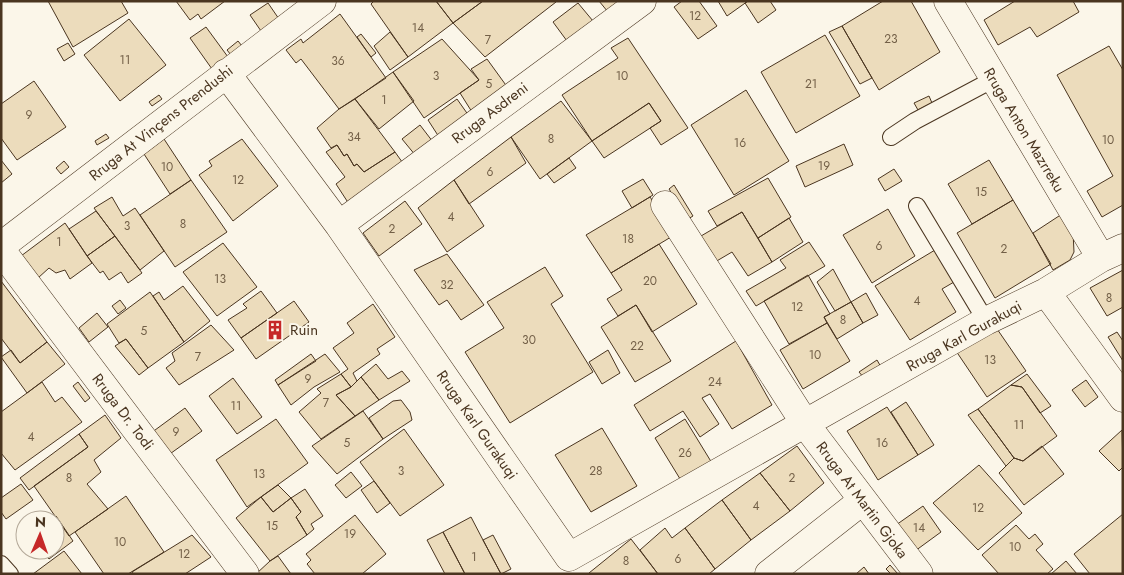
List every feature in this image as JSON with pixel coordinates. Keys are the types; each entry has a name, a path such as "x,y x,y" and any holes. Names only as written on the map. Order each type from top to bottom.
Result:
{"street":[{"name":"Rruga At Vinçens Prendushi","path":"1,246 322,1"},
{"name":"Rruga Asdreni","path":"339,225 642,1"},
{"name":"Rruga Anton Mazrreku","path":"948,1 994,80 1112,253"},
{"name":"Rruga Karl Gurakuqi","path":"226,73 339,225 569,557 806,425 986,321 1046,292 1112,253"},
{"path":"665,205 806,425"},
{"name":"Rruga Dr. Todi","path":"1,250 245,574"},
{"path":"1046,292 1123,398"},
{"name":"Rruga At Martin Gjoka","path":"806,425 919,574"},
{"path":"769,574 862,501"}],"lane":[{"path":"891,137 915,121 994,80"},
{"path":"917,206 986,321"},
{"path":"1,564 10,574"}],"building":[{"path":"48,1 121,1 128,13 73,47"},
{"path":"176,1 225,1 201,19 198,14 190,20"},
{"path":"374,1 436,1 453,23 408,57 371,4"},
{"path":"436,1 483,1 453,23"},
{"path":"483,1 556,2 485,57 453,23"},
{"path":"599,1 621,1 608,12"},
{"path":"682,1 699,1 717,26 698,39 674,7"},
{"path":"718,1 748,1 727,16"},
{"path":"748,1 770,1 776,10 758,23 745,3"},
{"path":"883,1 911,1 940,52 879,90 842,26"},
{"path":"1015,1 1073,1 1079,12 1037,37 1030,27 998,45 984,20"},
{"path":"268,3 279,19 261,31 250,15"},
{"path":"578,3 593,21 567,41 553,22"},
{"path":"340,14 386,78 339,109 301,59 296,63 286,50 301,39 303,43"},
{"path":"129,19 166,65 120,101 84,55"},
{"path":"842,26 872,78 860,84 829,32"},
{"path":"206,27 228,57 212,69 190,38"},
{"path":"390,32 408,57 390,70 374,46"},
{"path":"361,34 376,53 371,57 357,37"},
{"path":"825,35 860,96 796,133 761,72"},
{"path":"628,38 688,128 661,145 650,128 661,121 649,103 592,141 562,95 618,58 611,48"},
{"path":"442,39 479,80 424,118 393,72"},
{"path":"238,41 242,46 231,55 227,50"},
{"path":"68,43 75,54 64,61 57,49"},
{"path":"1109,46 1123,70 1123,205 1102,217 1087,191 1113,176 1057,75"},
{"path":"487,59 508,88 472,112 460,93 479,80 471,69"},
{"path":"393,72 414,101 379,129 355,99"},
{"path":"34,81 66,127 17,160 1,138 1,104"},
{"path":"746,90 789,161 734,195 691,125"},
{"path":"159,95 162,99 152,106 149,102"},
{"path":"929,96 932,103 918,110 914,103"},
{"path":"355,99 395,152 364,172 357,164 354,166 347,154 344,156 337,145 331,148 317,128 339,109"},
{"path":"457,99 469,116 439,137 428,120"},
{"path":"561,101 592,141 540,179 511,137"},
{"path":"649,103 661,121 604,158 592,141"},
{"path":"420,125 433,142 416,156 402,139"},
{"path":"106,134 109,138 97,145 95,141"},
{"path":"511,137 526,163 469,204 454,180"},
{"path":"164,139 191,180 170,194 144,154"},
{"path":"242,139 278,186 233,221 199,175 212,166 209,161"},
{"path":"844,144 853,165 805,187 796,166"},
{"path":"337,145 344,156 347,154 354,166 357,164 364,172 395,152 405,166 349,204 336,184 345,177 326,152"},
{"path":"569,158 576,168 554,183 547,174"},
{"path":"1,160 12,174 1,183"},
{"path":"989,160 1013,200 972,224 948,184"},
{"path":"64,161 69,167 61,174 56,168"},
{"path":"894,169 902,181 885,191 878,179"},
{"path":"768,178 791,217 758,238 742,212 717,226 708,211"},
{"path":"643,179 653,195 632,208 622,191"},
{"path":"191,180 227,232 175,267 140,215"},
{"path":"454,180 484,226 447,252 418,208"},
{"path":"674,185 693,216 688,219 669,189"},
{"path":"112,197 123,216 135,208 164,251 140,270 94,208"},
{"path":"650,197 676,234 611,273 586,235"},
{"path":"1013,200 1051,264 995,298 957,233"},
{"path":"405,201 422,224 379,256 363,233"},
{"path":"888,209 915,256 872,283 843,235"},
{"path":"96,211 115,236 87,256 69,229"},
{"path":"742,212 772,262 748,276 732,252 715,262 701,236"},
{"path":"1062,214 1073,232 1074,252 1070,260 1053,270 1033,233"},
{"path":"789,218 803,242 772,262 758,238"},
{"path":"65,223 92,263 70,279 65,270 56,273 49,268 38,278 21,256"},
{"path":"115,236 142,273 128,283 121,272 109,280 103,271 100,273 87,256"},
{"path":"809,242 825,266 756,306 746,291 786,268 780,260"},
{"path":"223,243 257,287 217,316 183,272"},
{"path":"659,244 697,304 652,332 636,305 618,316 607,299 622,290 611,273"},
{"path":"935,250 954,282 942,289 956,312 910,340 875,286"},
{"path":"447,254 484,305 461,320 447,300 439,305 414,270"},
{"path":"545,267 563,296 551,304 593,372 510,423 465,352 504,328 487,302"},
{"path":"833,269 851,302 835,311 817,282"},
{"path":"1123,270 1123,307 1107,316 1090,288"},
{"path":"808,275 830,314 824,317 827,323 789,344 764,301"},
{"path":"1,281 47,342 20,363 1,338"},
{"path":"183,286 210,321 184,342 153,296 159,292 164,300"},
{"path":"261,291 277,313 241,338 228,320 247,308 243,304"},
{"path":"150,292 184,342 148,368 126,339 119,343 107,324"},
{"path":"866,293 878,315 863,323 851,302"},
{"path":"120,300 126,308 118,314 112,306"},
{"name":"Ruin","path":"294,301 309,322 256,359 241,338"},
{"path":"851,302 863,323 837,339 824,317"},
{"path":"373,304 395,337 377,349 380,354 353,373 357,381 351,387 341,374 348,369 333,348 354,333 347,323"},
{"path":"636,305 671,361 635,382 601,327"},
{"path":"97,313 108,327 89,342 79,328"},
{"path":"827,323 850,361 803,389 780,350"},
{"path":"211,325 234,350 179,385 166,368 175,361 172,353"},
{"path":"995,326 1026,371 987,397 954,348"},
{"path":"1117,332 1123,341 1123,361 1108,337"},
{"path":"126,339 148,368 139,375 115,346"},
{"path":"736,341 772,405 732,429 710,394 702,398 719,424 700,437 683,411 650,431 634,405"},
{"path":"47,342 65,364 27,393 1,357 11,350 20,363"},
{"path":"608,350 620,373 602,384 589,362"},
{"path":"311,354 316,361 278,385 275,380"},
{"path":"325,354 340,372 314,387 291,405 278,385"},
{"path":"877,360 881,367 864,378 859,372"},
{"path":"376,364 388,379 402,371 410,381 379,400 361,377"},
{"path":"341,374 351,387 336,395 355,416 321,439 299,412 321,393 317,389"},
{"path":"1027,374 1051,406 1040,413 1022,387 1011,385"},
{"path":"361,377 379,400 355,416 336,395 351,387"},
{"path":"233,378 262,417 237,434 209,396"},
{"path":"1086,380 1098,397 1085,407 1072,390"},
{"path":"42,382 55,402 62,397 82,422 15,470 1,453 1,412"},
{"path":"78,382 90,398 85,402 73,386"},
{"path":"1011,385 1022,387 1057,436 1023,461 1014,458 978,409"},
{"path":"401,400 410,412 412,420 383,439 369,418 393,401"},
{"path":"906,402 934,445 918,455 891,412"},
{"path":"887,407 918,455 878,480 847,431"},
{"path":"185,408 202,431 167,456 151,433"},
{"path":"978,409 1014,458 1006,466 968,415"},
{"path":"363,411 383,439 337,474 312,446"},
{"path":"105,415 121,438 94,460 101,472 87,484 108,509 69,536 65,530 65,510 51,510 34,486 88,447 79,434"},
{"path":"276,419 308,463 247,507 216,460"},
{"path":"685,419 715,468 685,487 655,438"},
{"path":"602,428 637,486 591,512 555,455"},
{"path":"404,429 444,485 400,516 360,462"},
{"path":"1122,430 1123,467 1119,471 1099,451"},
{"path":"79,434 88,447 29,490 20,478"},
{"path":"797,446 824,483 790,511 760,473"},
{"path":"1042,446 1064,474 1024,505 999,473 1014,458 1023,461"},
{"path":"979,465 1022,513 978,550 933,503"},
{"path":"351,472 362,486 346,498 335,485"},
{"path":"760,473 790,511 751,540 722,500"},
{"path":"374,481 390,503 377,513 361,490"},
{"path":"21,484 33,500 19,510 15,510 15,513 6,519 1,512 1,498"},
{"path":"278,485 291,498 273,512 261,497"},
{"path":"305,489 323,516 311,524 314,529 307,535 296,517 301,512 291,498"},
{"path":"126,496 164,552 128,574 104,574 75,532"},
{"path":"261,497 273,512 291,498 301,512 296,517 307,535 270,561 236,518"},
{"path":"722,500 751,540 715,569 685,528"},
{"path":"923,506 941,532 915,551 896,525"},
{"path":"1123,514 1123,574 1090,574 1074,554"},
{"path":"355,515 386,554 362,574 315,574 307,564 311,560 306,554"},
{"path":"471,517 501,574 465,574 443,532"},
{"path":"1016,525 1029,539 1035,534 1043,544 1036,550 1053,569 1047,574 999,574 982,555"},
{"path":"665,528 672,538 685,528 715,569 709,574 658,574 640,550"},
{"path":"65,529 73,541 65,547"},
{"path":"443,532 465,574 445,574 427,540"},
{"path":"192,535 211,557 185,574 133,574 132,572"},
{"path":"493,535 511,569 501,574 483,540"},
{"path":"631,539 658,574 589,574 589,573"},
{"path":"65,552 82,574 33,574 52,560 65,560"},
{"path":"278,556 291,574 256,574 270,561"},
{"path":"1066,561 1077,574 1051,574"},
{"path":"890,565 898,574 891,574 886,569"},
{"path":"864,567 869,574 856,574"}],"place":[{"name":"Ruin","path":"275,330"}]}
